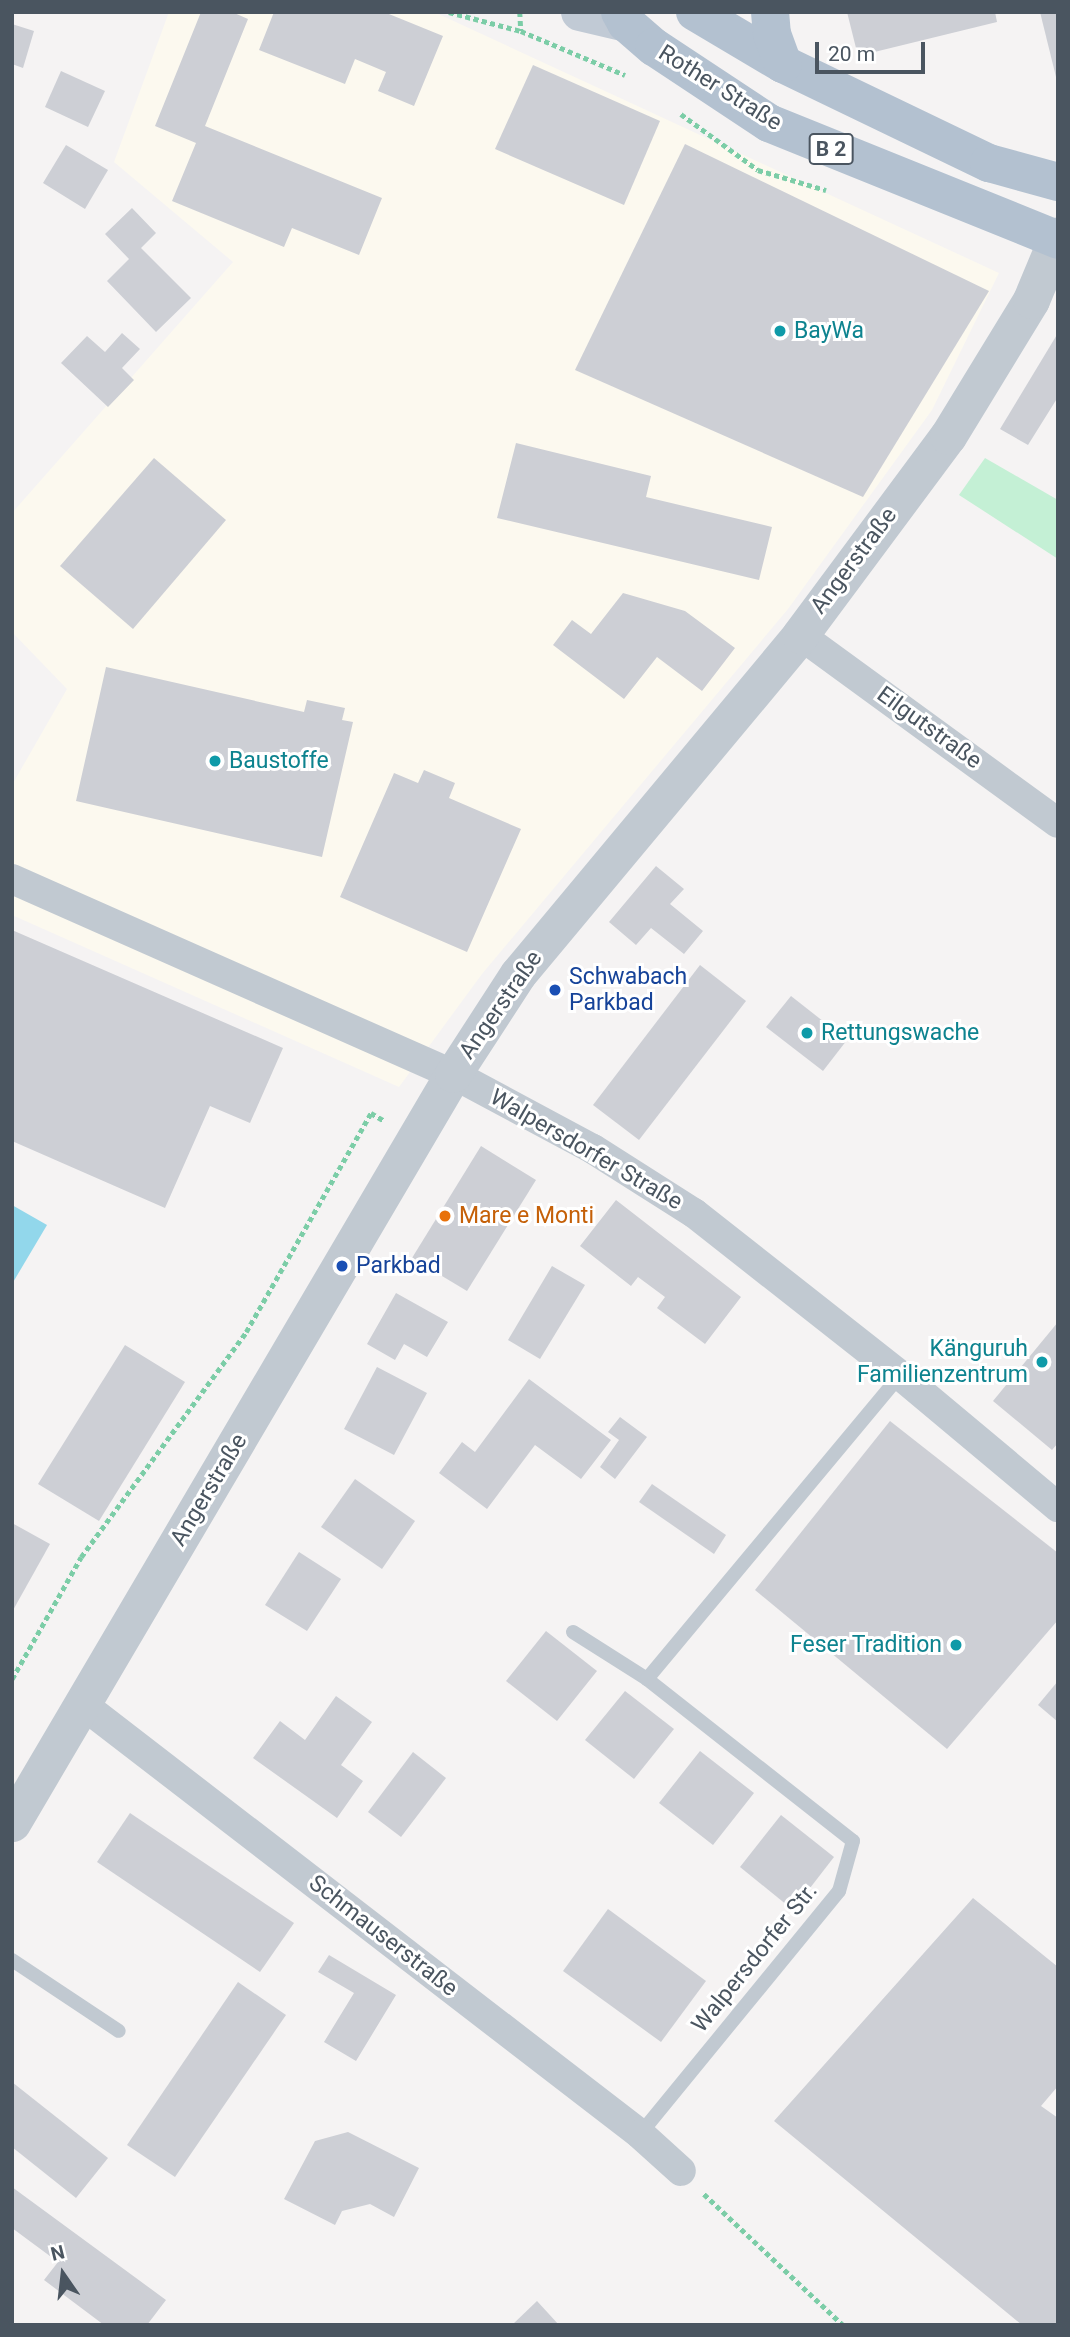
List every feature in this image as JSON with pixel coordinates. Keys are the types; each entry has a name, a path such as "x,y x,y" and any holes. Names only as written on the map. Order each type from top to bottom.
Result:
{"main road":[{"name":"Rother Straße","path":"580,12 623,18 653,47 769,123 1057,238"},
{"name":"B 2","path":"695,12 783,64 989,163 1058,182"},
{"path":"770,12 772,34 783,64"}],"street":[{"name":"Angerstraße","path":"12,1823 453,1074 518,974 800,635 948,436 1031,300 1057,238"},
{"name":"Eilgutstraße","path":"800,635 1058,823"},
{"name":"Walpersdorfer Straße","path":"12,879 453,1074 593,1149 694,1213 900,1375 1058,1507"},
{"name":"Schmauserstraße","path":"82,1703 640,2134 681,2171"}],"lane":[{"path":"647,1679 900,1375"},
{"name":"Walpersdorfer Str.","path":"573,1632 647,1679 853,1841 839,1891 640,2134"},
{"path":"12,1960 119,2031"}],"path":[{"path":"449,12 521,31"},
{"path":"12,1679 81,1557 246,1332 371,1113 417,1139"},
{"path":"681,2171 843,2325"}],"shaded area":[{"path":"169,12 434,12 999,273 932,410 788,609 482,974 399,1087 12,915 12,785 67,689 12,632 12,513 233,262 114,162"}],"green space":[{"path":"985,458 1058,500 1058,559 959,495"}],"water":[{"path":"12,1205 47,1225 12,1284"}],"building":[{"path":"201,12 232,12 248,19 205,126 382,198 359,255 292,228 284,247 172,201 196,143 155,126"},
{"path":"274,12 384,12 443,36 414,106 378,91 386,72 355,59 345,84 259,50"},
{"path":"847,12 995,12 997,22 858,56"},
{"path":"1040,12 1058,12 1058,81 1057,81"},
{"path":"12,24 34,31 23,68 12,64"},
{"path":"533,65 660,121 624,205 495,149"},
{"path":"61,71 105,91 88,127 45,107"},
{"name":"BayWa","path":"685,144 989,291 863,497 575,370"},
{"path":"66,145 108,170 85,209 43,183"},
{"path":"132,208 156,233 141,248 191,298 156,332 107,281 129,259 105,234"},
{"path":"122,333 140,349 122,368 134,380 108,407 61,363 87,336 105,352"},
{"path":"1058,333 1058,397 1028,445 1000,429"},
{"path":"516,443 651,476 646,497 772,527 759,580 497,518"},
{"path":"154,458 226,520 133,629 60,566"},
{"path":"623,593 685,611 735,648 702,691 657,657 624,699 553,645 572,620 591,634"},
{"name":"Baustoffe","path":"106,667 304,712 307,700 345,708 342,720 353,722 322,857 76,801"},
{"path":"424,770 455,783 449,798 521,829 467,952 340,897 394,773 418,783"},
{"path":"656,866 684,889 670,904 703,931 684,954 651,928 636,945 609,922"},
{"path":"12,930 283,1048 250,1123 210,1106 165,1208 12,1141"},
{"path":"700,965 746,1001 639,1140 593,1105"},
{"name":"Rettungswache","path":"791,996 847,1040 823,1071 766,1027"},
{"path":"481,1146 536,1180 467,1291 412,1258"},
{"path":"616,1200 741,1297 705,1344 657,1308 665,1297 638,1277 631,1286 580,1246"},
{"path":"552,1266 585,1285 540,1359 508,1340"},
{"path":"396,1293 448,1322 427,1357 404,1344 395,1360 367,1344"},
{"name":"Känguruh Familienzentrum","path":"1058,1322 1058,1443 1052,1450 993,1401"},
{"path":"125,1345 185,1382 99,1521 38,1484"},
{"path":"377,1367 427,1393 394,1455 344,1429"},
{"path":"529,1379 611,1440 581,1479 535,1445 487,1509 439,1473 462,1442 475,1452"},
{"path":"620,1417 647,1437 615,1479 600,1467 619,1440 608,1432"},
{"path":"890,1421 1058,1553 1058,1620 947,1749 755,1590"},
{"path":"355,1479 415,1521 382,1569 321,1527"},
{"path":"652,1484 726,1535 714,1554 639,1502"},
{"path":"12,1523 50,1544 12,1612"},
{"path":"299,1552 341,1579 307,1631 265,1605"},
{"path":"546,1631 597,1671 557,1721 506,1681"},
{"path":"1058,1681 1058,1722 1038,1705"},
{"path":"625,1691 674,1729 634,1779 585,1740"},
{"path":"336,1696 372,1722 341,1765 363,1781 337,1818 253,1758 280,1721 305,1740"},
{"path":"700,1751 754,1793 713,1845 659,1803"},
{"path":"413,1752 446,1778 401,1837 368,1812"},
{"path":"130,1813 294,1923 260,1972 97,1862"},
{"path":"781,1815 834,1857 793,1910 740,1867"},
{"path":"973,1898 1058,1967 1058,2086 1041,2106 1058,2118 1058,2325 1022,2325 774,2121"},
{"path":"608,1909 706,1981 661,2042 563,1971"},
{"path":"329,1955 396,1995 356,2061 324,2042 354,1993 318,1972"},
{"path":"238,1982 286,2015 175,2177 127,2145"},
{"path":"12,2082 108,2158 76,2198 12,2147"},
{"path":"348,2132 419,2168 394,2217 370,2204 342,2211 335,2225 284,2199 315,2141"},
{"path":"12,2187 166,2300 147,2325 104,2325 44,2280 58,2262 12,2228"},
{"path":"537,2301 559,2325 512,2325"}],"place":[{"name":"BayWa","path":"780,331"},
{"name":"Baustoffe","path":"215,761"},
{"name":"Schwabach Parkbad","path":"555,990"},
{"name":"Rettungswache","path":"807,1033"},
{"name":"Mare e Monti","path":"445,1216"},
{"name":"Parkbad","path":"342,1266"},
{"name":"Känguruh Familienzentrum","path":"1042,1362"},
{"name":"Feser Tradition","path":"956,1645"}]}
